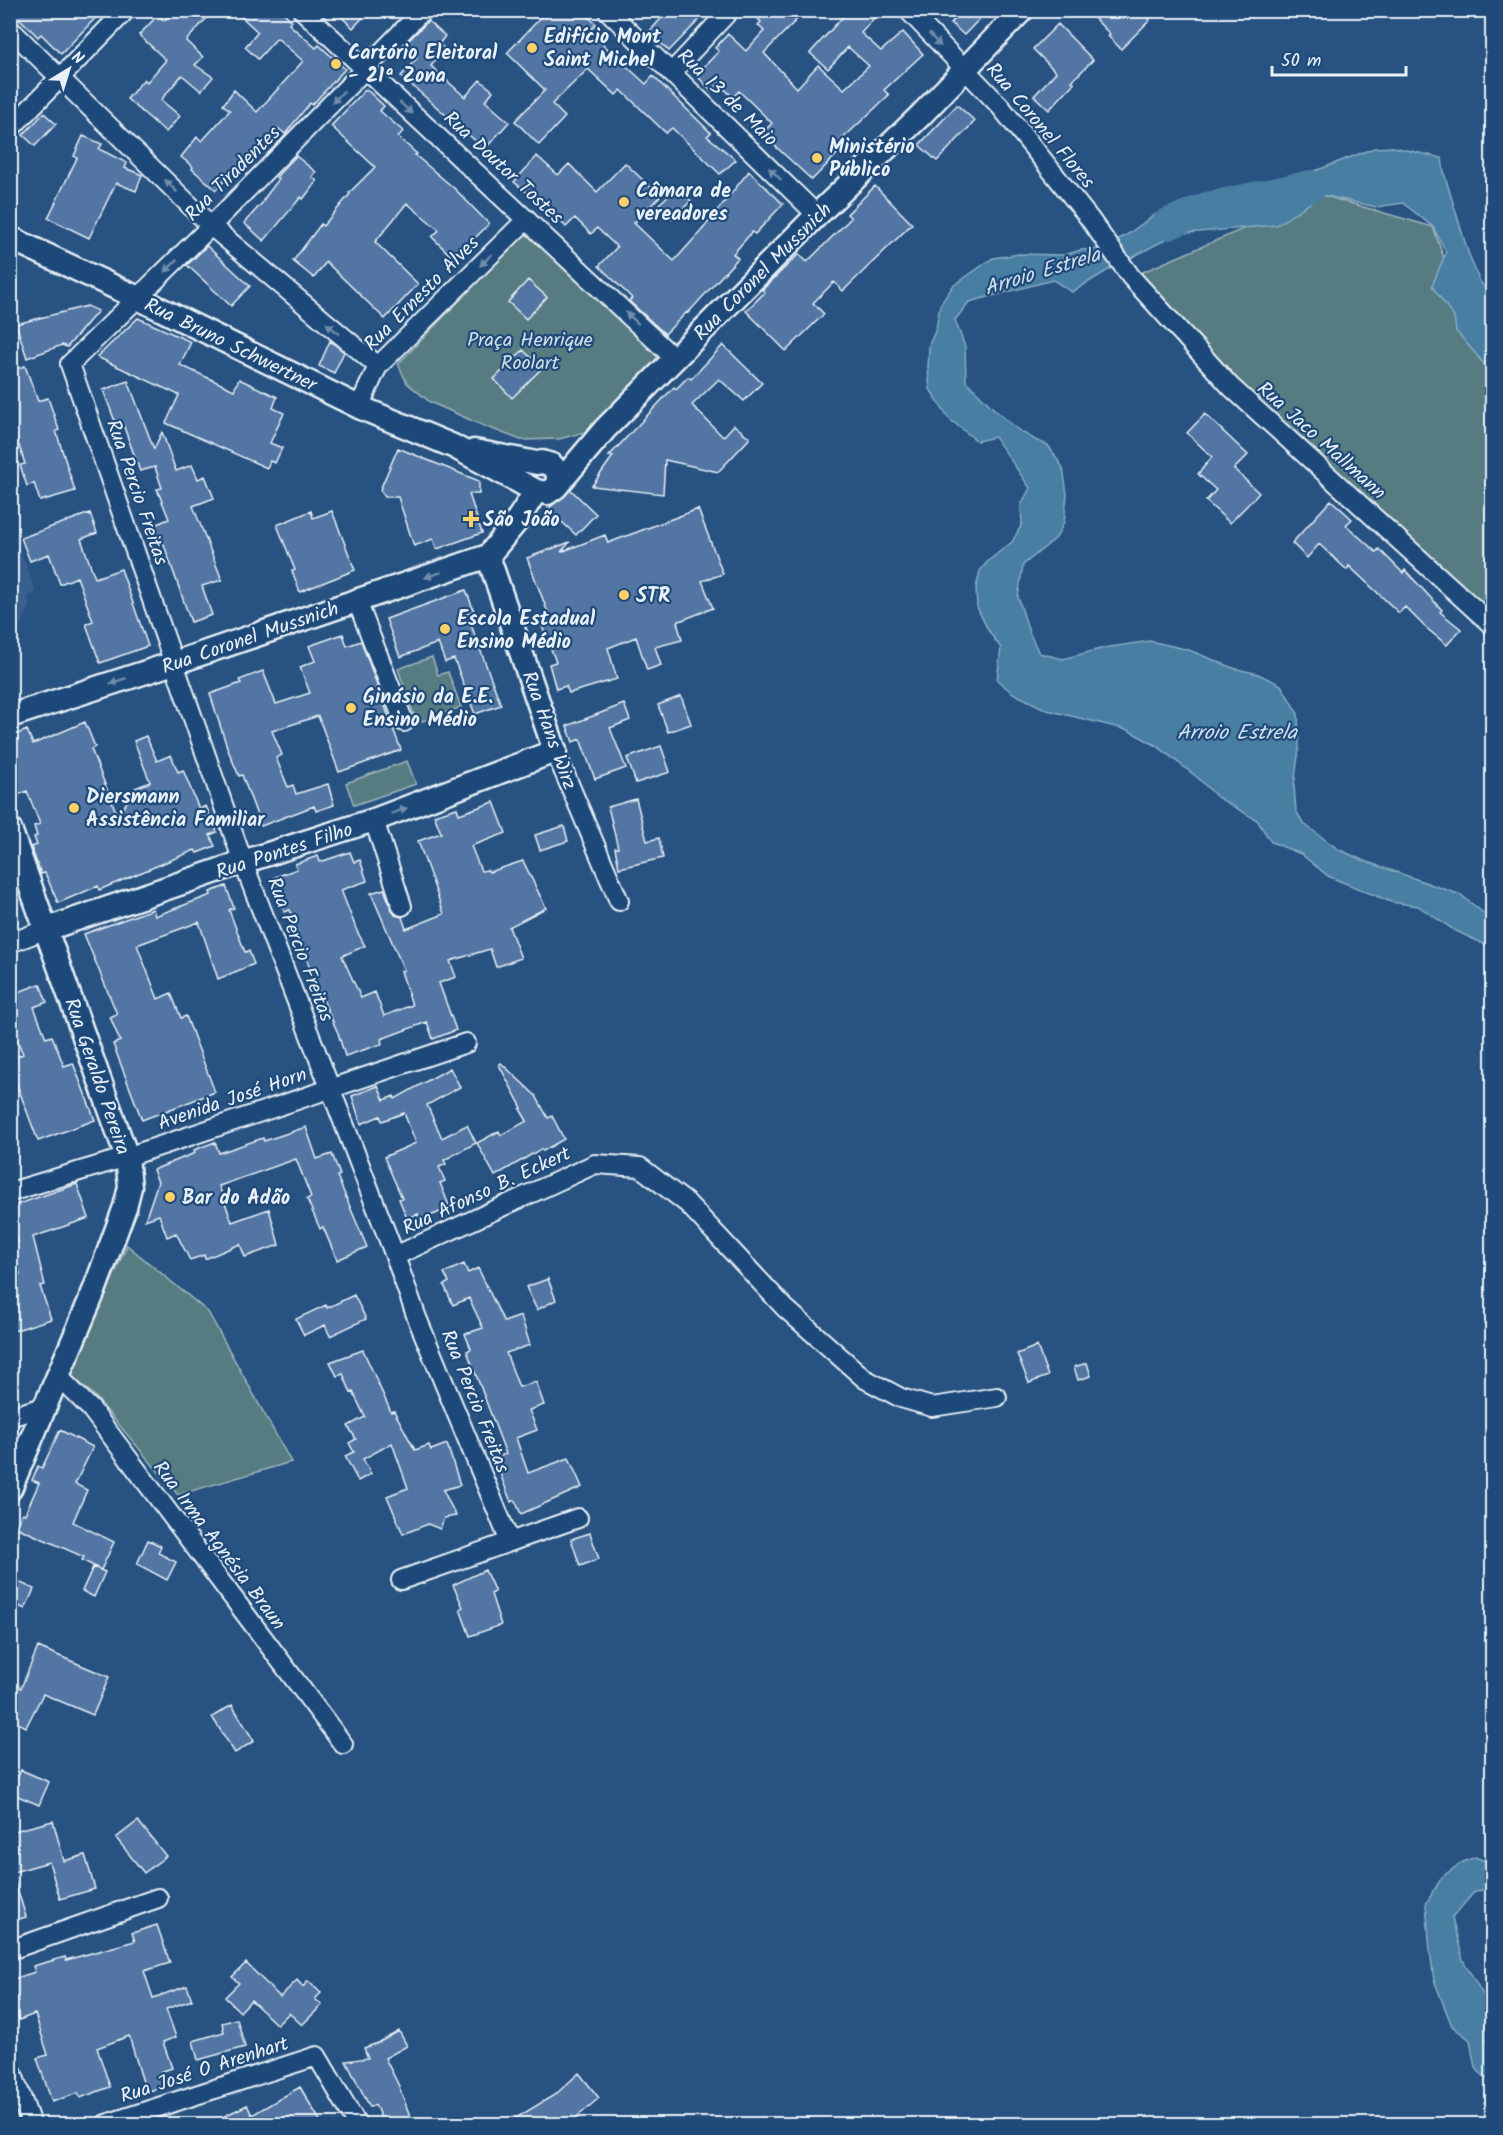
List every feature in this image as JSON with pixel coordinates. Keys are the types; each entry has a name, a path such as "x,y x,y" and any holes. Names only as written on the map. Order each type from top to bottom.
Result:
{"main road":[{"name":"Rua Coronel Mussnich","path":"541,488 605,429 817,215 921,115 1022,10"},
{"name":"Rua Bruno Schwertner","path":"10,238 359,407 453,446 498,472 541,488"},
{"name":"Rua Coronel Mussnich","path":"539,463 586,442 605,429"},
{"name":"Rua Bruno Schwertner","path":"453,446 539,463"},
{"path":"488,556 541,488 528,476 532,467 539,463"},
{"path":"498,472 515,496 516,522"},
{"name":"Rua Coronel Mussnich","path":"10,716 488,556"},
{"name":"Rua Hans Wirz","path":"488,556 555,751"},
{"name":"Rua Pontes Filho","path":"47,929 374,820 555,751"},
{"name":"Rua Geraldo Pereira","path":"10,829 127,1157 130,1187 125,1207 94,1291 10,1490"}],"street":[{"path":"10,129 126,10"},
{"name":"Rua Doutor Tostes","path":"302,10 674,358"},
{"name":"Rua Tiradentes","path":"70,364 211,226 423,10"},
{"name":"Rua 13 de Maio","path":"607,10 817,215"},
{"path":"671,73 730,10"},
{"name":"Rua Coronel Flores","path":"908,10 963,70 1000,106 1089,218 1131,277"},
{"path":"10,29 211,226 378,366"},
{"name":"Rua Ernesto Alves","path":"359,407 378,366 527,219"},
{"name":"Rua Jaco Mallmann","path":"1131,277 1231,387 1492,625"},
{"name":"Rua Percio Freitas","path":"70,364 243,862 417,1318 510,1542"},
{"path":"357,601 404,722"},
{"name":"Rua Hans Wirz","path":"555,751 619,902"},
{"path":"374,820 402,906"},
{"name":"Rua Pontes Filho","path":"10,943 47,929"},
{"name":"Avenida José Horn","path":"10,1192 127,1157 466,1043"},
{"name":"Rua Afonso B. Eckert","path":"395,1256 595,1164 640,1167 688,1204 785,1308 865,1379 901,1398 933,1407 997,1396"},
{"name":"Rua Irma Agnésia Braun","path":"57,1375 91,1409 343,1744"},
{"path":"10,1417 46,1406"},
{"path":"401,1580 578,1518"},
{"path":"10,1950 158,1898"},
{"name":"Rua José O Arenhart","path":"106,2124 317,2056 357,2124"},
{"path":"10,2067 31,2124"}],"shaded area":[{"path":"13,530 36,593 28,596 30,608 20,625 11,621 10,531"}],"green space":[{"path":"1322,195 1433,227 1478,357 1492,373 1492,619 1231,387 1131,277"},
{"name":"Praça Henrique Roolart","path":"527,231 660,356 585,432 559,439 521,440 430,402 407,383 398,364"},
{"path":"432,657 438,675 448,672 461,707 417,723 398,669"},
{"path":"407,761 416,784 354,805 346,783"},
{"path":"127,1245 208,1312 291,1462 178,1495 93,1394 71,1376"}],"water":[{"name":"Arroio Estrela","path":"1393,147 1442,158 1444,173 1468,252 1479,280 1492,297 1492,373 1456,331 1454,317 1432,286 1446,252 1433,227 1403,203 1376,207 1322,195 1277,225 1176,234 1072,292 1053,280 969,302 955,320 965,347 966,381 1017,429 1048,445 1063,468 1067,494 1064,522 1056,538 1023,565 1018,597 1029,632 1039,653 1063,659 1104,648 1150,641 1189,650 1233,668 1258,674 1281,685 1298,714 1299,748 1294,786 1296,811 1304,824 1338,849 1362,860 1461,895 1492,920 1492,948 1454,930 1418,906 1391,902 1328,876 1301,854 1271,842 1257,820 1217,797 1198,778 1157,746 1128,730 1047,710 1013,693 997,680 1001,648 988,630 977,607 976,588 980,571 988,561 1012,542 1022,524 1021,505 1030,488 995,437 977,441 948,418 930,389 929,345 936,329 940,305 953,286 993,258 1019,254 1064,255 1081,250 1097,249 1125,236 1156,214 1197,206 1235,213 1310,173 1374,148"},
{"path":"1475,1857 1492,1864 1492,1889 1475,1891 1452,1918 1463,1960 1491,2009 1487,2043 1492,2052 1492,2083 1475,2068 1470,2040 1452,2026 1434,1980 1426,1904 1442,1877 1461,1863"}],"building":[{"path":"11,10 103,10 61,54 41,34 38,37"},
{"path":"174,10 214,10 186,41 203,57 195,65 213,77 201,91 182,75 161,100 180,116 166,132 127,99 144,79 147,82 166,60 139,35 158,15 164,21"},
{"path":"234,10 281,10 292,21 289,24 316,48 319,45 345,69 312,105 310,103 285,134 278,128 254,153 252,151 216,190 181,157 197,137 202,141 230,110 223,105 234,90 257,112 303,61 277,38 258,59 245,47 258,32"},
{"path":"334,10 370,10 353,28"},
{"path":"548,10 581,10 596,24 590,31 611,52 646,84 653,76 711,133 707,136 736,160 720,174 672,128 666,133 621,90 616,95 588,69 552,104 565,117 539,145 515,121 545,90 507,53"},
{"path":"669,10 691,10 700,19 669,51 649,32"},
{"path":"750,10 806,10 764,53 797,88 818,65 844,89 869,66 848,47 828,69 810,53 849,10 881,10 861,33 881,51 903,32 923,54 884,90 889,95 838,143 840,145 835,149 839,152 812,180 762,134 772,123 739,91 733,97 719,84 712,91 696,75 719,51 715,48 728,34 746,51 764,31 758,25 761,22"},
{"path":"944,10 988,10 964,35 951,23 954,20"},
{"path":"1086,10 1141,10 1150,20 1121,49 1108,36 1110,34"},
{"path":"428,21 445,36 439,44 445,49 431,66 465,97 480,80 493,91 485,101 509,122 485,149 401,76 417,58 403,46"},
{"path":"1058,24 1093,60 1072,81 1074,83 1049,110 1034,96 1056,72 1033,49"},
{"path":"366,89 384,106 380,111 403,131 398,137 417,154 415,155 455,189 489,224 454,259 432,237 439,230 407,203 375,242 418,284 385,319 326,262 314,278 293,261 321,224 323,226 349,193 375,167 331,126"},
{"path":"957,105 975,121 937,161 919,145"},
{"path":"44,113 56,124 35,146 23,135"},
{"path":"83,136 102,144 99,149 127,163 125,168 142,175 136,191 116,183 89,238 48,218 77,158 74,156"},
{"path":"296,156 316,172 312,177 317,181 264,241 244,223 264,201 279,179 276,177"},
{"path":"537,156 558,175 569,164 597,192 625,163 660,196 634,223 674,261 749,171 783,204 755,234 752,232 733,254 738,258 688,313 665,334 629,301 632,298 599,266 617,247 597,228 591,234 575,218 566,227 531,192 529,194 514,182"},
{"path":"875,186 912,224 843,291 834,282 813,303 824,314 786,351 746,311 765,292 762,290 799,254 807,262 851,218 847,214"},
{"path":"678,187 691,201 672,219 659,204"},
{"path":"207,246 250,286 231,306 187,265"},
{"path":"528,280 547,297 526,319 508,302"},
{"path":"87,306 98,311 67,347 62,345 27,358 16,324"},
{"path":"138,318 191,342 180,365 234,390 239,379 277,397 273,408 284,413 270,443 282,448 275,463 270,461 267,468 166,423 179,395 97,357"},
{"path":"330,341 344,352 334,373 319,366"},
{"path":"723,345 762,383 744,401 719,379 692,405 723,437 734,425 750,438 718,472 665,460 663,494 592,486 613,456 609,456 674,387 676,389 688,377 691,379"},
{"path":"523,350 542,368 512,398 494,379"},
{"path":"25,366 38,401 48,398 75,491 40,501 34,483 27,486 20,465 25,464 10,418 10,371"},
{"path":"128,381 154,449 162,432 176,471 192,465 198,479 205,476 214,498 193,506 222,580 202,586 212,615 191,622 163,542 159,543 152,526 169,519 157,489 162,488 155,467 140,471 124,427 118,429 103,390"},
{"path":"1205,414 1248,455 1234,469 1259,493 1230,523 1206,501 1216,490 1198,474 1212,457 1187,433"},
{"path":"398,448 479,481 479,494 469,494 482,533 437,549 433,539 414,546 398,497 385,497 380,490"},
{"path":"571,490 596,514 576,535 548,509"},
{"path":"1331,500 1352,519 1346,525 1376,552 1379,549 1403,573 1405,570 1442,610 1440,612 1461,629 1447,645 1405,607 1399,613 1349,566 1347,570 1319,544 1307,558 1292,543"},
{"name":"STR","path":"698,509 723,574 702,581 713,608 677,622 682,640 655,647 661,665 647,670 636,637 608,648 617,679 569,693 566,686 556,689 549,664 556,662 542,626 552,623 527,558 570,542 561,552 605,535 608,543"},
{"path":"311,511 313,518 332,511 355,570 300,592 292,571 295,570 277,525"},
{"path":"90,513 97,533 81,539 95,578 121,569 148,646 100,663 86,624 93,621 77,577 60,584 49,554 30,561 21,538"},
{"path":"466,590 474,611 467,614 501,705 475,714 454,659 445,662 438,643 400,657 386,619"},
{"path":"343,634 347,646 361,641 401,750 339,772 318,716 272,731 282,755 276,758 288,787 293,785 296,794 328,784 334,805 316,811 314,806 261,826 242,775 239,776 228,750 210,694 241,683 239,680 263,671 276,704 310,693 300,667 315,661 309,646"},
{"path":"681,696 691,724 668,732 658,705"},
{"path":"624,704 630,720 610,728 626,768 595,779 580,739 573,742 567,726"},
{"path":"85,722 95,747 91,749 118,817 135,788 150,782 134,741 146,736 157,761 171,755 178,772 183,770 199,809 206,806 217,832 210,835 215,846 197,853 195,850 99,890 98,886 58,903 45,873 41,874 31,847 37,845 34,826 40,824 27,791 18,795 10,777 10,737 27,730 33,744"},
{"path":"661,746 670,772 636,783 627,758"},
{"path":"636,799 647,841 659,838 663,858 619,868 615,848 618,848 608,807"},
{"path":"494,802 506,833 471,846 481,871 488,870 489,872 523,861 546,908 509,927 521,958 496,967 490,949 450,961 456,977 439,983 456,1030 433,1039 427,1022 381,1039 382,1044 345,1056 338,1033 313,978 290,910 284,912 273,878 297,869 295,864 318,856 320,862 350,852 354,862 360,860 367,881 341,890 365,946 342,956 361,998 375,992 384,1016 412,1005 401,971 404,970 371,893 384,889 392,910 395,915 402,917 406,929 444,914 418,841 441,833 434,815 457,808 459,814"},
{"path":"564,826 568,841 540,850 535,835"},
{"path":"226,886 234,908 229,910 245,952 249,951 254,964 218,979 199,922 137,945 158,999 171,993 181,1018 186,1016 215,1092 142,1120 113,1044 120,1041 110,1017 117,1014 84,934 153,909 155,916 211,895 210,892"},
{"path":"40,984 47,1002 34,1007 46,1038 52,1036 64,1066 73,1063 95,1120 38,1141 10,1066 10,1059 23,1054 10,1023 10,995"},
{"path":"501,1063 536,1096 548,1118 552,1116 564,1139 543,1151 541,1149 495,1176 477,1143 499,1131 501,1135 527,1121 499,1065"},
{"path":"450,1068 460,1087 427,1105 442,1138 467,1125 476,1143 444,1160 446,1164 439,1167 445,1181 440,1183 450,1208 420,1220 418,1214 407,1218 399,1199 402,1198 384,1157 416,1143 404,1113 382,1121 380,1116 361,1124 352,1096 378,1086 384,1100 394,1096 395,1099"},
{"path":"306,1127 317,1159 332,1154 340,1175 337,1176 367,1247 337,1260 323,1227 320,1229 307,1199 311,1197 296,1159 219,1186 232,1222 269,1209 279,1245 245,1257 240,1244 205,1259 204,1255 190,1260 176,1233 167,1237 159,1215 145,1220 158,1182 153,1170 215,1142 219,1153"},
{"path":"77,1184 89,1218 33,1237 45,1285 40,1286 51,1319 10,1332 10,1278 20,1275 13,1243 18,1242 10,1220 10,1207"},
{"path":"464,1264 468,1273 478,1268 504,1322 521,1316 530,1345 506,1353 519,1387 536,1382 544,1405 529,1410 537,1430 516,1438 528,1473 569,1458 582,1487 521,1514 515,1500 511,1502 494,1458 506,1454 467,1351 471,1349 465,1334 483,1328 469,1298 453,1305 444,1285 449,1282 444,1273"},
{"path":"548,1279 556,1300 537,1310 526,1287"},
{"path":"354,1295 366,1319 330,1336 325,1325 304,1335 296,1319"},
{"path":"1037,1346 1048,1376 1029,1383 1017,1354"},
{"path":"363,1350 391,1412 394,1411 415,1450 429,1445 431,1450 447,1444 460,1485 443,1490 456,1516 444,1518 440,1529 428,1524 403,1534 387,1496 408,1488 392,1443 363,1459 371,1474 358,1481 345,1456 354,1452 349,1443 356,1439 348,1426 365,1417 343,1374 337,1376 330,1362"},
{"path":"1087,1363 1091,1376 1078,1380 1074,1367"},
{"path":"60,1430 93,1447 75,1484 87,1490 73,1522 114,1542 101,1570 82,1560 84,1557 16,1527 22,1513 25,1514 39,1483 32,1480 38,1466 42,1468"},
{"path":"590,1533 599,1559 580,1566 571,1539"},
{"path":"148,1540 161,1546 158,1553 176,1562 167,1580 137,1564"},
{"path":"93,1567 105,1572 94,1597 82,1591"},
{"path":"485,1570 495,1592 491,1594 501,1625 470,1636 460,1609 463,1607 453,1585"},
{"path":"10,1578 34,1589 25,1609 10,1602"},
{"path":"38,1647 109,1677 93,1715 43,1694 26,1727 10,1719 10,1682 21,1688"},
{"path":"232,1705 254,1741 235,1753 212,1717"},
{"path":"21,1770 49,1782 39,1805 13,1794 13,1788"},
{"path":"53,1821 64,1861 85,1855 95,1889 60,1899 49,1862 10,1873 10,1832"},
{"path":"138,1821 166,1856 144,1873 116,1838"},
{"path":"10,1878 14,1878 26,1917 10,1922"},
{"path":"157,1925 170,1963 144,1971 153,1998 187,1986 192,2000 166,2009 176,2037 163,2042 172,2068 160,2072 165,2086 146,2092 129,2036 97,2048 110,2087 80,2098 78,2093 52,2102 37,2058 48,2055 35,2014 19,2020 10,1995 10,1980 35,1972 33,1966 65,1957 66,1960 135,1941 132,1933"},
{"path":"246,1963 280,1997 297,1980 303,1987 308,1981 321,1993 315,1999 322,2005 302,2025 289,2013 277,2025 251,2000 240,2012 225,1997 239,1983 232,1977"},
{"path":"237,2019 245,2047 198,2060 193,2041 224,2032 222,2023"},
{"path":"399,2031 407,2046 385,2058 398,2084 413,2124 384,2124 375,2105 370,2107 346,2061 368,2058 364,2048"},
{"path":"579,2073 599,2098 577,2117 582,2124 506,2124 556,2094"},
{"path":"300,2087 322,2124 208,2124 247,2105 252,2115"}],"waterway":[{"name":"Arroio Estrela","path":"1168,224 1207,208 1311,186"}],"place":[{"name":"Edifício Mont Saint Michel","path":"532,48"},
{"name":"Cartório Eleitoral - 21ª Zona","path":"336,64"},
{"name":"Ministério Público","path":"817,158"},
{"name":"Câmara de vereadores","path":"624,202"},
{"name":"São João","path":"471,519"},
{"name":"STR","path":"624,595"},
{"name":"Escola Estadual Ensino Médio","path":"445,629"},
{"name":"Ginásio da E.E. Ensino Médio","path":"351,708"},
{"name":"Diersmann Assistência Familiar","path":"74,808"},
{"name":"Bar do Adão","path":"170,1197"}]}
